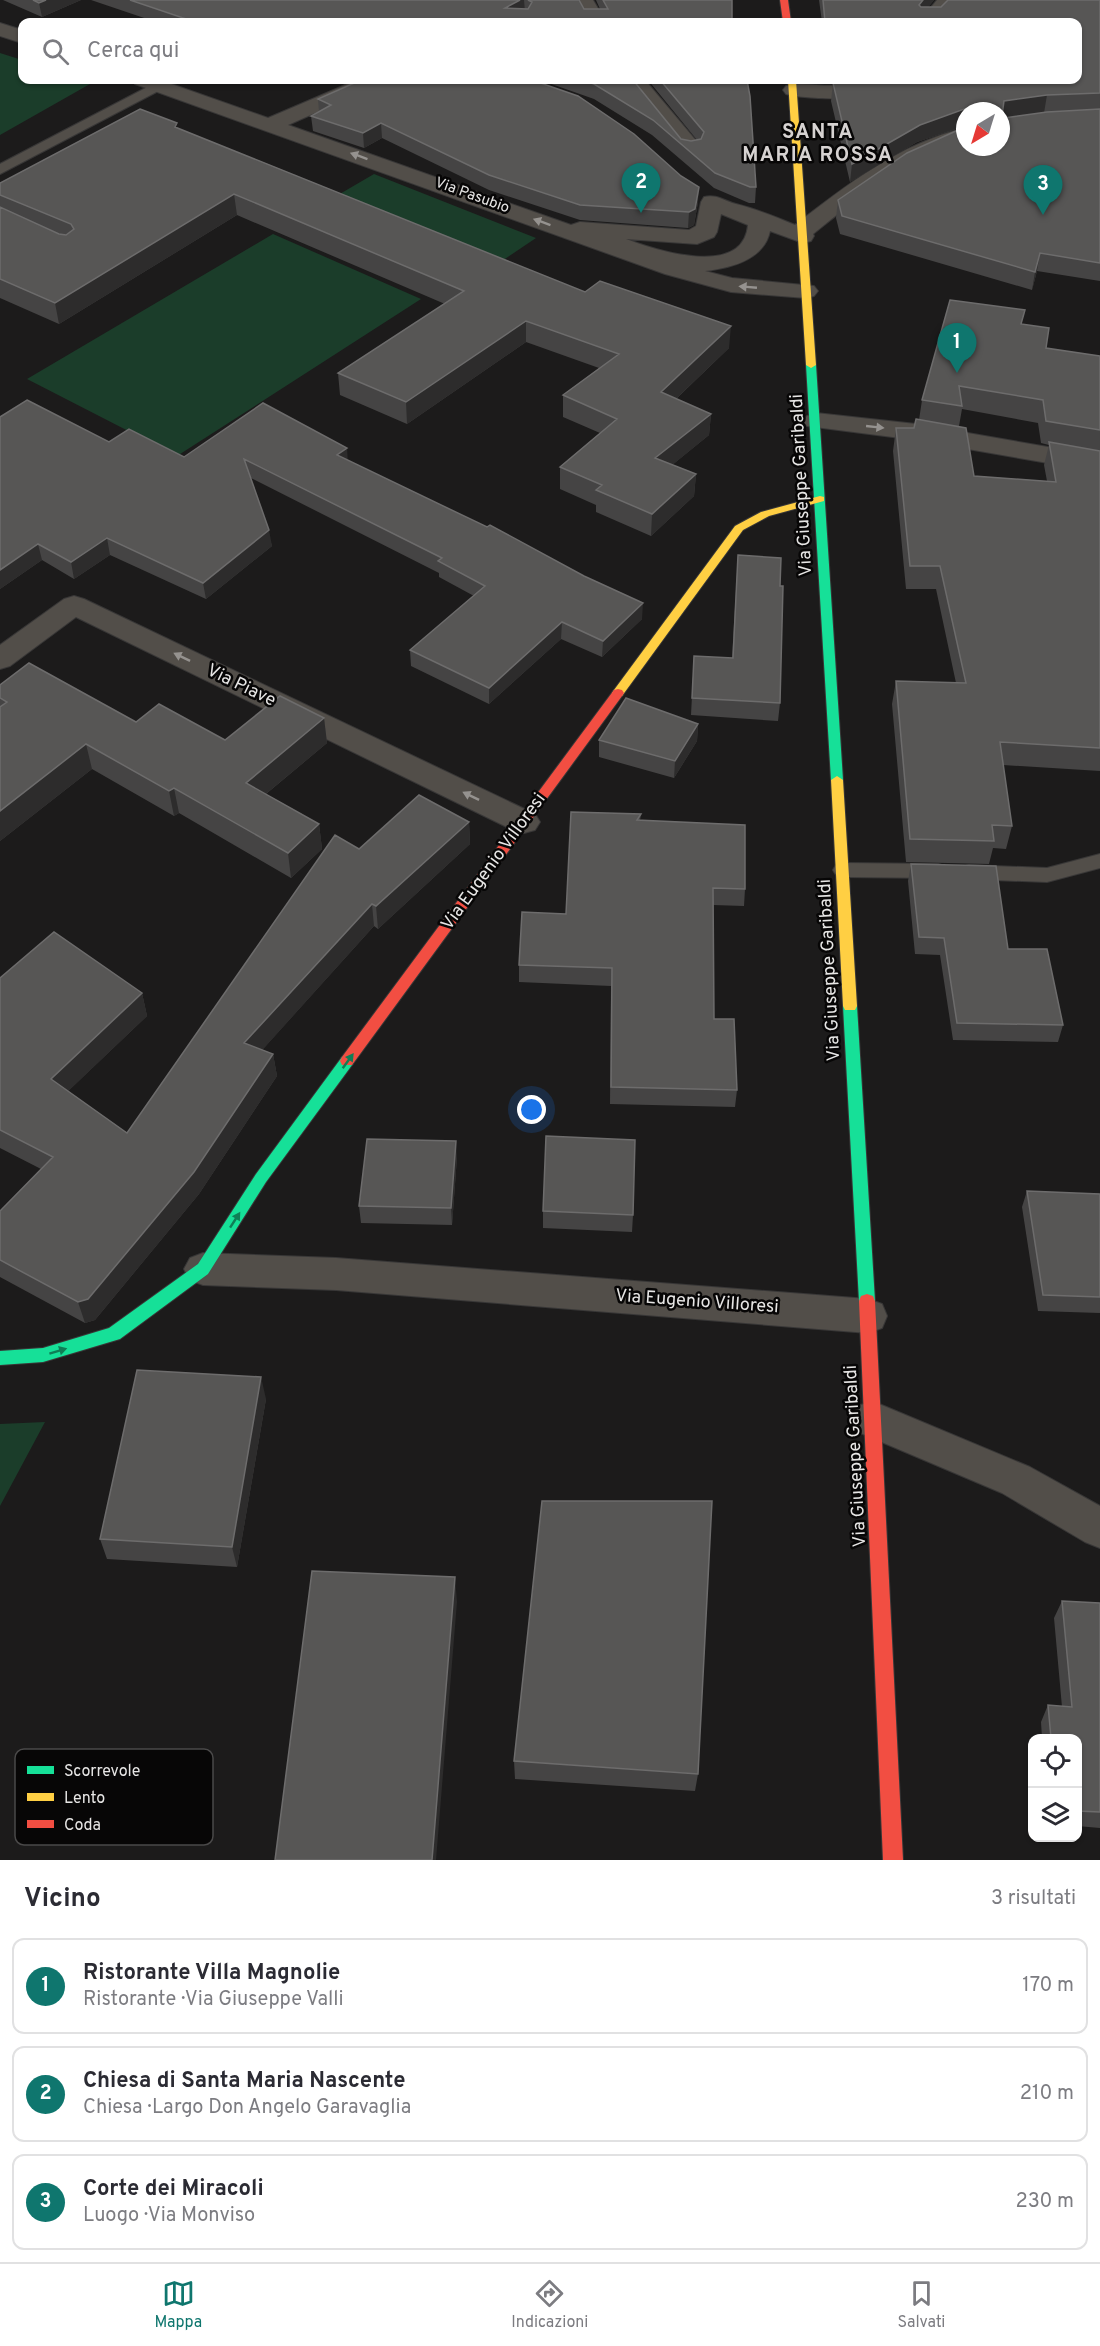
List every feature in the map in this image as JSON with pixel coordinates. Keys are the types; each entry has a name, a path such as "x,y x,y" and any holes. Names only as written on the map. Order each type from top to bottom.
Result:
{"main road":[{"path":"784,0 786,18"},
{"name":"Via Giuseppe Garibaldi","path":"793,85 843,870 868,1316 894,1860"},
{"name":"Via Eugenio Villoresi","path":"0,1358 43,1356 114,1334 203,1269 261,1178 739,528 765,514 820,499"}],"street":[{"path":"583,0 594,18"},
{"path":"932,18 947,0"},
{"path":"0,29 18,36"},
{"name":"Via Pasubio","path":"156,84 673,270 731,285 806,291"},
{"path":"271,124 364,84"},
{"path":"637,84 690,148"},
{"path":"793,85 846,89 862,84"},
{"path":"698,190 725,204 803,233 898,159 956,137"},
{"path":"712,202 759,222 759,237 743,252 714,263 688,265 666,260 580,229 697,237 699,232 706,232 712,202"},
{"path":"816,422 916,432 1100,464"},
{"name":"Via Piave","path":"0,659 74,605 524,822"},
{"name":"Via Eugenio Villoresi","path":"203,1269 336,1274 868,1316"},
{"path":"872,1419 1016,1480 1100,1528"}],"lane":[{"path":"0,170 147,84"},
{"path":"843,870 1047,876 1100,861"}],"green space":[{"path":"0,53 18,59 18,84 90,84 0,135"},
{"path":"374,174 536,238 490,269 326,202"},
{"path":"273,234 421,299 177,456 27,379"},
{"path":"45,1422 0,1506 0,1424"}],"building":[{"path":"130,0 520,0 505,8 528,9 532,2 528,0 579,0 584,9 608,9 603,0 732,0 732,18 183,18"},
{"path":"823,0 923,0 919,5 921,7 941,7 948,0 1100,0 1100,93 1047,95 1004,102 956,102 956,112 920,125 852,164 833,84 1082,84 1082,18 825,18"},
{"path":"352,84 544,84 578,96 634,134 681,176 699,187 695,209 689,212 580,205 489,175 381,123 363,133 311,116 331,105 318,99"},
{"path":"594,84 636,84 681,139 691,141 701,139 704,132 663,84 748,84 756,187 750,187 715,173 653,120"},
{"path":"140,109 177,123 175,127 585,292 600,281 731,326 661,392 711,414 655,458 696,474 652,514 596,490 602,485 560,467 617,419 563,395 619,354 526,321 406,402 338,373 464,291 234,194 55,303 0,279 0,207 59,234 66,235 74,229 71,224 0,195 0,183"},
{"path":"1100,109 1100,263 1040,253 1035,272 842,216 838,200 907,153 956,131 956,156 1010,156 1010,117"},
{"path":"950,300 1025,310 1021,324 1049,328 1046,348 1100,356 1100,430 1046,421 1043,400 959,386 962,406 922,400"},
{"path":"27,400 109,442 129,429 184,457 263,403 347,448 337,455 487,527 490,525 584,576 643,603 603,641 562,622 489,688 410,650 485,586 438,561 442,558 244,459 269,530 203,583 107,538 71,562 38,544 0,570 0,417"},
{"path":"916,419 966,428 974,476 1056,482 1049,442 1100,451 1100,748 1000,742 1012,826 992,825 994,841 910,839 896,681 966,683 940,566 910,566 896,428 914,428"},
{"path":"738,555 781,558 780,586 783,586 780,703 692,698 694,656 733,658"},
{"path":"29,663 136,722 159,704 225,740 280,696 324,718 246,783 319,824 288,853 174,788 169,791 86,744 0,811 0,707 7,702 0,698 0,685"},
{"path":"626,698 698,724 675,761 599,740"},
{"path":"419,795 469,822 376,906 372,904 244,1043 273,1054 194,1172 88,1299 78,1302 0,1260 0,1211 53,1157 0,1130 0,978 54,932 142,993 51,1079 127,1133 335,835 359,849"},
{"path":"571,812 641,814 637,820 745,825 745,889 713,888 714,1019 734,1019 737,1090 611,1087 612,968 519,965 522,912 566,914"},
{"path":"911,864 996,866 1008,949 1047,949 1063,1025 957,1023 944,938 919,937"},
{"path":"546,1136 635,1140 633,1215 543,1211"},
{"path":"367,1139 456,1141 451,1208 359,1206"},
{"path":"1027,1191 1100,1194 1100,1297 1043,1295"},
{"path":"137,1370 261,1377 232,1547 100,1539"},
{"path":"542,1501 712,1501 698,1774 514,1761"},
{"path":"312,1571 455,1577 432,1860 275,1860"},
{"path":"1062,1601 1100,1603 1100,1812 1082,1811 1082,1734 1051,1734 1048,1705 1072,1707"}],"traffic: fast":[{"path":"811,365 837,780"},
{"path":"850,1006 867,1301"},
{"path":"0,1358 43,1355 114,1334 203,1269 261,1178 347,1061"}],"traffic: slow":[{"path":"792,84 811,365"},
{"path":"618,693 739,528 765,514 820,499"},
{"path":"837,780 850,1006"}],"traffic: jam":[{"path":"784,0 786,18"},
{"path":"347,1061 618,693"},
{"path":"867,1301 893,1860"}],"place":[{"name":"Chiesa di Santa Maria Nascente","path":"641,213"},
{"name":"Corte dei Miracoli","path":"1043,215"},
{"name":"Ristorante Villa Magnolie","path":"957,373"}],"district":[{"name":"SANTA MARIA ROSSA","path":"818,144"}]}
